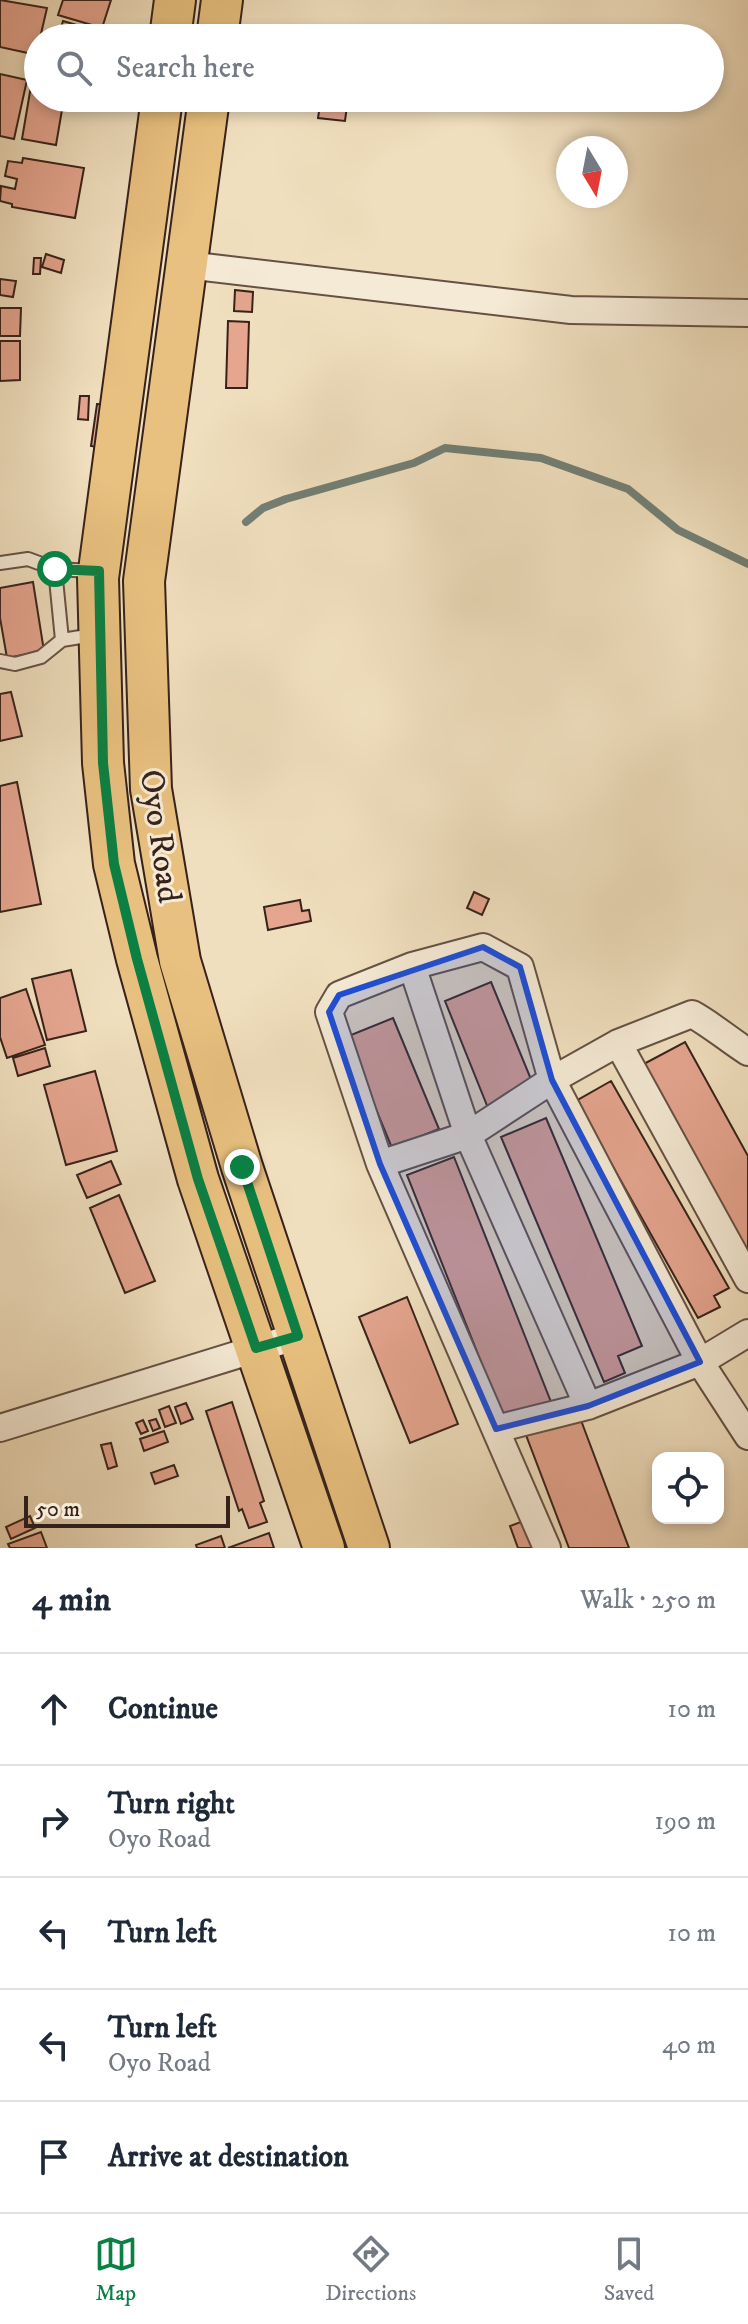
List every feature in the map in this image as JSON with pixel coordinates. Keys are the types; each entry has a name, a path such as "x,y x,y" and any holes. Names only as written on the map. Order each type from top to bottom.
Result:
{"main road":[{"path":"172,24 175,0"},
{"path":"219,24 222,0"},
{"name":"Oyo Road","path":"160,112 99,571 81,637 103,763 114,864 137,959 198,1179 324,1548"},
{"name":"Oyo Road","path":"207,112 144,581 151,789 180,961 242,1167 369,1548"}],"street":[{"path":"187,265 571,310 748,313"},
{"path":"547,1548 380,1164 329,1012 339,995 412,966 483,947 520,967 552,1080 700,1362 748,1436"},
{"path":"412,966 468,1135 588,1406"},
{"path":"380,1164 468,1135 552,1080 618,1043 692,1014 748,1052"},
{"path":"618,1043 748,1279"},
{"path":"496,1429 588,1406 700,1362 748,1333"},
{"path":"0,1428 298,1336"}],"lane":[{"path":"0,563 28,559 55,569 99,571"},
{"path":"0,661 15,664 41,657 81,637 55,569"}],"highlighted area":[{"path":"483,947 520,967 552,1080 700,1362 588,1406 496,1429 380,1164 329,1012 339,995"}],"building":[{"path":"0,0 47,8 43,24 24,24 24,52 0,47"},
{"path":"63,0 111,0 103,24 88,24 58,15"},
{"path":"0,74 24,79 24,94 14,139 0,136"},
{"path":"27,112 62,112 56,145 22,139"},
{"path":"319,112 346,112 345,121 318,118"},
{"path":"23,158 84,168 75,218 12,207 12,204 0,201 1,186 15,189 17,179 5,176 8,161 22,163"},
{"path":"46,254 64,260 61,273 42,267"},
{"path":"34,258 41,258 40,274 33,274"},
{"path":"0,279 16,281 13,297 0,295"},
{"path":"235,290 253,292 252,312 234,311"},
{"path":"0,308 21,308 20,336 0,336"},
{"path":"228,321 249,322 247,388 226,388"},
{"path":"0,341 20,341 20,380 0,381"},
{"path":"80,396 89,396 88,420 78,419"},
{"path":"97,404 108,405 103,448 91,446"},
{"path":"33,582 44,651 7,658 0,618 0,588"},
{"path":"11,692 22,736 0,741 0,694"},
{"path":"17,782 41,904 0,912 0,786"},
{"path":"474,892 489,899 482,915 467,908"},
{"path":"300,900 302,911 309,910 311,921 268,930 264,907"},
{"path":"71,970 86,1031 47,1040 32,979"},
{"path":"491,982 535,1089 488,1108 445,1001"},
{"path":"26,989 45,1045 7,1058 0,1037 0,998"},
{"path":"393,1018 439,1129 392,1148 346,1037"},
{"path":"685,1042 748,1156 748,1259 640,1066"},
{"path":"45,1048 50,1066 18,1076 13,1058"},
{"path":"95,1071 117,1151 66,1165 44,1085"},
{"path":"611,1081 729,1288 714,1296 720,1307 698,1318 576,1101"},
{"path":"546,1118 642,1346 618,1356 625,1373 604,1382 501,1137"},
{"path":"454,1157 551,1402 504,1420 407,1175"},
{"path":"111,1161 121,1184 87,1198 77,1175"},
{"path":"119,1195 155,1281 125,1293 90,1208"},
{"path":"407,1297 458,1424 410,1443 359,1317"},
{"path":"232,1402 264,1501 260,1503 267,1522 249,1528 242,1509 239,1511 206,1411"},
{"path":"186,1403 193,1419 181,1424 175,1407"},
{"path":"169,1406 176,1423 165,1427 159,1410"},
{"path":"579,1415 629,1548 569,1548 526,1435"},
{"path":"156,1419 160,1428 153,1431 149,1421"},
{"path":"143,1420 148,1431 141,1434 136,1423"},
{"path":"164,1431 168,1442 144,1451 140,1439"},
{"path":"111,1443 117,1466 108,1469 101,1445"},
{"path":"174,1465 178,1476 155,1484 151,1473"},
{"path":"30,1516 35,1528 11,1539 6,1527"},
{"path":"526,1520 533,1548 518,1548 510,1526"},
{"path":"41,1532 47,1548 10,1548 8,1544"},
{"path":"269,1533 274,1548 228,1548"},
{"path":"221,1536 225,1548 197,1548 196,1545"}],"waterway":[{"path":"246,522 263,508 286,499 414,463 445,448 541,458 628,489 678,530 748,564"}],"route":[{"path":"55,569 99,571 103,763 114,864 198,1179 256,1348 298,1336 242,1167"}]}
